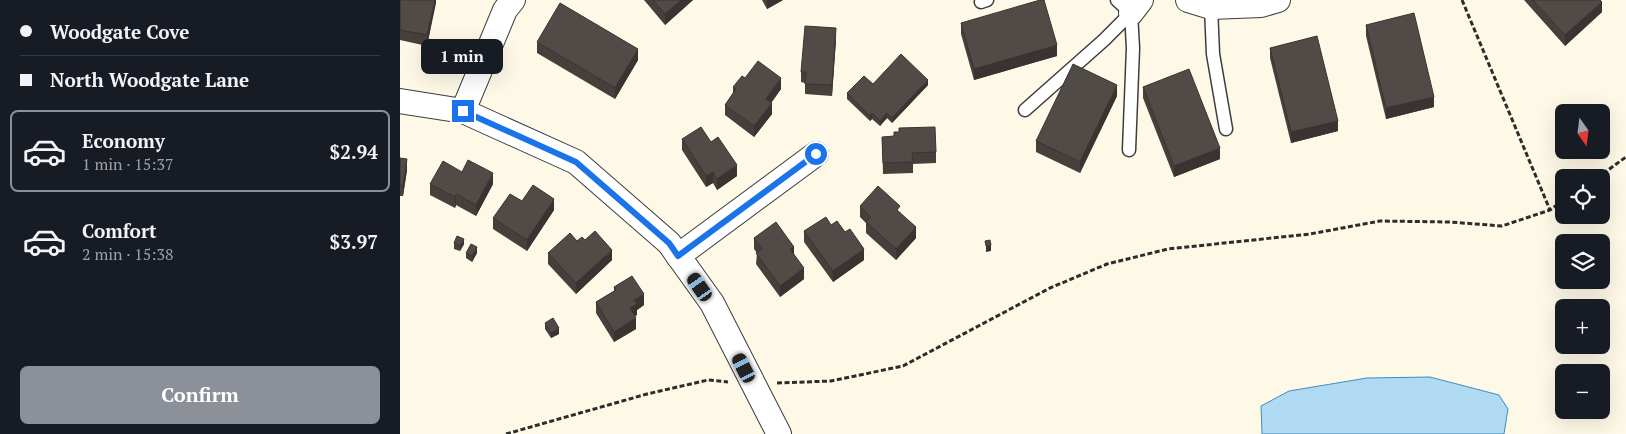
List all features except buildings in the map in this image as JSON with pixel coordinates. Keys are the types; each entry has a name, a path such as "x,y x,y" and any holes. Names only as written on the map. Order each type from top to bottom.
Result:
{"street":[{"path":"463,111 505,10 513,0"},
{"path":"1188,0 1211,7 1261,5 1278,0"},
{"path":"400,101 463,111 576,162 669,243 712,303 779,434"},
{"path":"678,256 816,154"}],"lane":[{"path":"1025,110 1104,40 1130,4"},
{"path":"1129,150 1133,57 1130,4"},
{"path":"1211,7 1213,54 1226,129"}],"path":[{"path":"1462,0 1550,210"},
{"path":"1609,169 1626,157"},
{"path":"506,434 647,394 708,380 753,384 831,381 904,366 1050,288 1107,264 1168,249 1310,234 1380,221 1450,222 1502,226 1550,210 1555,206"}],"water":[{"path":"1430,377 1499,395 1508,409 1504,434 1262,434 1261,406 1289,391 1367,378"}],"route":[{"path":"463,111 576,162 669,243 678,256 816,154"}]}
